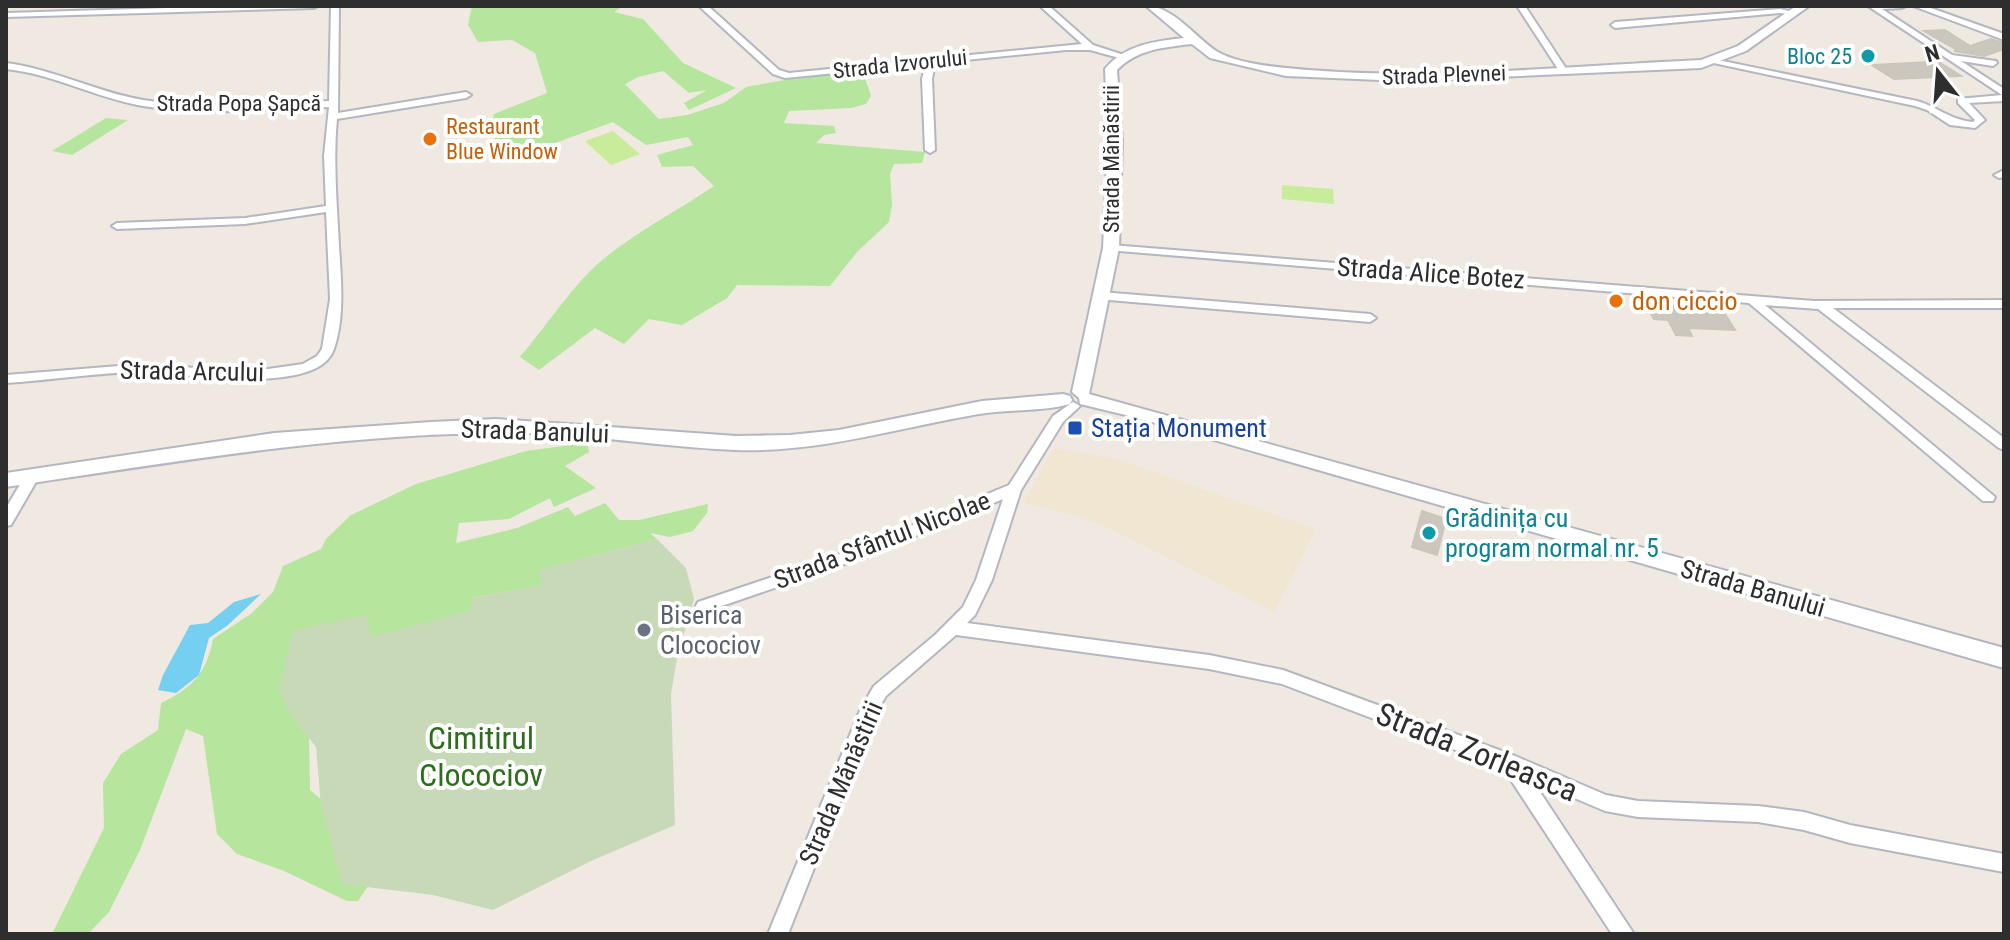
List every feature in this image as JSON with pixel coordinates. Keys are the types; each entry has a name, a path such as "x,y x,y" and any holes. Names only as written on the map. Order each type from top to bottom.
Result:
{"street":[{"path":"7,15 15,6"},
{"path":"7,15 314,6"},
{"name":"Strada Arcului","path":"6,379 144,368 247,376 315,364 328,349 336,299 329,156 334,110 335,6"},
{"name":"Strada Izvorului","path":"703,6 781,75 1043,49 1090,47 1123,56"},
{"path":"1044,6 1090,47"},
{"path":"1152,6 1194,40"},
{"path":"1521,6 1563,70"},
{"path":"1873,6 1902,6"},
{"path":"1873,6 2004,95"},
{"path":"1917,6 2004,37"},
{"path":"1729,9 1792,10"},
{"path":"1615,25 1792,10"},
{"path":"1707,63 1747,45 1792,10"},
{"name":"Strada Mănăstirii","path":"778,934 867,713 880,691 969,611 984,580 1014,489 1058,419 1076,399 1111,248 1115,142 1111,69 1123,56 1194,40"},
{"name":"Strada Plevnei","path":"1194,40 1214,55 1231,61 1308,74 1403,77 1707,63 1917,104 1959,124 1975,125 1980,120 1961,101 2004,95"},
{"path":"1947,55 1993,63"},
{"path":"1972,72 2004,58"},
{"path":"930,150 927,79 931,62"},
{"name":"Strada Popa Șapcă","path":"6,66 55,74 88,88 144,103 334,110"},
{"path":"334,110 466,95"},
{"path":"117,226 245,221 332,208"},
{"name":"Strada Alice Botez","path":"1111,248 1821,305 2003,305"},
{"path":"1101,296 1370,318"},
{"path":"1751,299 1988,497"},
{"path":"1821,305 2004,445"},
{"name":"Strada Banului","path":"6,480 274,440 444,428 496,426 736,443 790,442 839,437 982,407 1076,399 1139,412 2004,658"},
{"path":"6,521 33,475"},
{"name":"Strada Sfântul Nicolae","path":"704,606 863,552 1014,489"},
{"name":"Strada Zorleasca","path":"953,628 1209,662 1283,677 1509,762 1605,803 1638,809 1758,814 2004,863"},
{"path":"1509,762 1624,934"}],"shaded area":[{"path":"1054,448 1118,459 1316,529 1275,612 1111,529 1070,514 1023,503"}],"green space":[{"path":"472,6 623,6 614,12 643,19 683,63 736,88 689,110 684,103 707,90 689,93 663,71 638,77 625,84 659,119 687,115 724,103 746,87 807,76 863,72 871,96 866,104 851,108 789,111 784,123 834,126 836,133 824,135 816,143 925,152 922,163 894,164 890,174 892,205 889,222 857,252 830,286 737,285 727,298 682,325 649,319 624,344 595,328 539,370 520,357 590,272 627,241 714,186 693,166 662,167 657,155 693,145 688,137 646,145 613,122 530,152 510,149 508,142 497,144 491,128 494,114 547,93 535,53 512,40 478,42 468,25"},
{"path":"106,118 128,120 72,155 52,151"},
{"path":"613,131 640,154 611,165 585,141"},
{"path":"1282,185 1333,189 1334,204 1282,199"},
{"path":"587,443 589,452 565,466 596,488 554,507 550,498 509,519 459,523 456,543 517,528 568,507 575,516 605,503 619,520 639,520 708,504 707,513 693,531 670,537 650,533 657,539 540,570 542,585 473,598 470,611 370,638 367,616 293,718 309,738 310,790 333,809 379,870 358,901 347,901 284,871 237,854 217,834 203,736 186,729 140,850 109,912 88,934 52,934 104,828 103,783 121,754 158,730 161,703 181,692 196,678 207,661 213,639 252,613 273,592 283,566 321,549 326,539 351,515 416,484 526,451"},
{"name":"Cimitirul Clocociov","path":"657,539 686,568 694,599 678,653 671,694 675,825 591,861 493,910 433,895 342,884 321,806 316,747 293,718 279,691 293,630 367,615 371,637 469,611 473,598 541,585 539,570"}],"water":[{"path":"261,594 209,638 199,675 176,693 158,690 190,625 208,623 234,602"}],"building":[{"path":"1945,30 1970,46 1991,39 2004,43 2004,49 1984,56 1954,51 1957,50 1924,31"},
{"path":"1934,59 1961,76 1894,79 1872,65 1929,62"},
{"path":"1659,305 1721,308 1735,330 1688,328 1692,336 1676,335 1668,320 1654,319 1647,307 1660,308"},
{"name":"Grădinița cu program normal nr. 5","path":"1422,511 1446,519 1437,555 1412,547"}],"place":[{"name":"Bloc 25","path":"1868,56"},
{"name":"Restaurant Blue Window","path":"430,139"},
{"name":"don ciccio","path":"1616,301"},
{"name":"Stația Monument","path":"1075,428"},
{"name":"Grădinița cu program normal nr. 5","path":"1429,533"},
{"name":"Biserica Clocociov","path":"644,630"}]}
